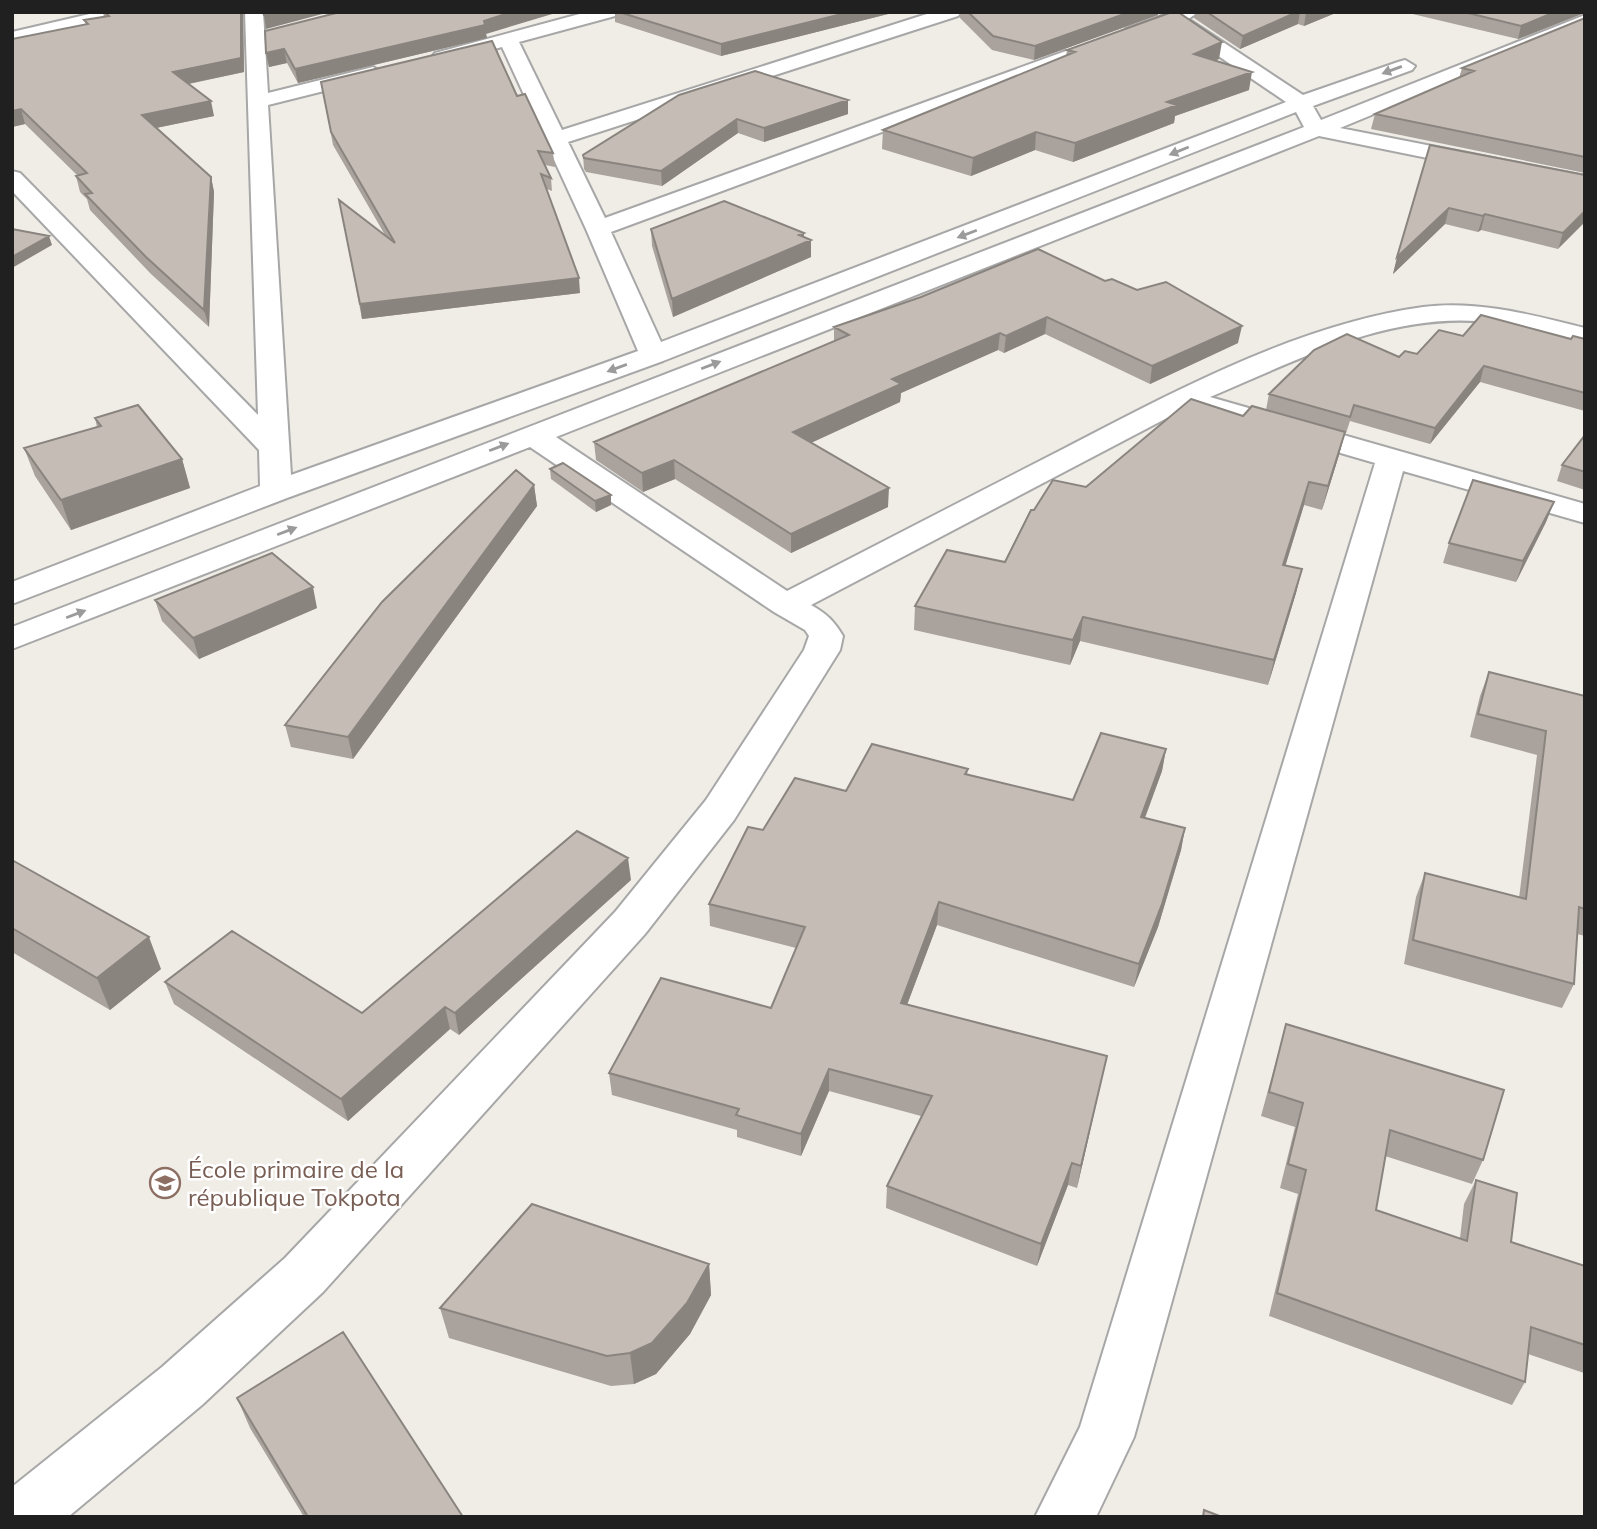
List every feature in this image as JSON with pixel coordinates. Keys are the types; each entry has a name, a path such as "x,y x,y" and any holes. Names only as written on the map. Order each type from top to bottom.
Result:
{"street":[{"path":"39,12 42,31"},
{"path":"12,38 122,12"},
{"path":"254,12 262,38 258,101 276,491"},
{"path":"429,60 509,41 609,12"},
{"path":"12,594 276,491 653,355 1301,103 1547,12"},
{"path":"555,139 937,14"},
{"path":"598,229 1178,14 1301,103 1315,128 1583,181"},
{"path":"12,639 1585,20"},
{"path":"509,41 598,229 653,355"},
{"path":"258,101 390,69"},
{"path":"12,178 274,448"},
{"path":"786,605 1183,398 1336,334 1424,315 1496,315 1585,336"},
{"path":"1183,398 1585,514"},
{"path":"22,1517 182,1386 304,1275 638,914 720,810 822,650 826,636 818,623 786,605 532,435"},
{"path":"1064,1517 1106,1437 1392,458"}],"building":[{"path":"105,12 241,12 241,58 173,72 211,101 142,115 211,177 204,310 146,257 85,194 92,193 76,176 87,173 21,109 12,111 12,39 88,24 84,20 109,16"},
{"path":"340,12 512,12 484,21 485,25 295,69 284,49 266,53 265,31"},
{"path":"619,12 850,12 721,44"},
{"path":"968,12 1130,12 1035,46 993,36"},
{"path":"1178,12 1222,42 1194,54 1252,72 1167,102 1177,105 1075,143 1036,132 973,158 883,130 1075,52 1067,50"},
{"path":"1207,12 1297,12 1243,36"},
{"path":"1464,12 1555,12 1521,26"},
{"path":"1585,18 1585,157 1375,114 1474,71 1462,68"},
{"path":"492,41 517,96 525,94 553,153 538,151 551,178 541,174 579,278 360,304 339,200 395,243 331,132 321,82"},
{"path":"755,71 848,100 764,128 737,119 661,171 584,158 583,155 679,95"},
{"path":"1430,145 1585,175 1585,211 1563,233 1449,208 1397,257"},
{"path":"724,201 804,233 799,235 811,240 672,299 651,229"},
{"path":"12,229 49,236 12,257"},
{"path":"1038,249 1105,281 1112,279 1137,290 1166,282 1242,326 1152,366 1047,317 1006,336 1000,333 892,379 901,384 793,432 889,488 791,534 674,460 642,473 594,442 849,335 834,327 921,297"},
{"path":"1481,315 1571,339 1573,336 1585,339 1585,393 1484,366 1435,428 1354,405 1350,417 1269,394 1314,350 1347,334 1399,357 1405,351 1417,354 1439,330 1463,336"},
{"path":"1191,399 1243,416 1252,406 1345,432 1328,486 1309,482 1283,565 1302,569 1274,660 1083,617 1073,640 915,606 947,550 1005,562 1031,510 1034,510 1053,480 1086,487"},
{"path":"138,405 182,459 61,500 24,448 101,426 95,418"},
{"path":"1585,435 1585,472 1562,465"},
{"path":"563,463 611,495 595,501 550,469"},
{"path":"516,470 534,485 348,737 285,725 382,602"},
{"path":"1473,480 1554,502 1523,561 1449,543"},
{"path":"272,553 313,587 193,638 155,600"},
{"path":"1489,672 1585,696 1585,909 1579,907 1574,984 1413,940 1425,873 1526,899 1546,731 1478,714"},
{"path":"1101,733 1166,749 1141,817 1185,828 1162,904 1139,964 939,902 901,1003 1107,1056 1081,1166 1072,1163 1041,1244 887,1186 932,1096 829,1069 801,1134 736,1115 739,1109 609,1073 661,978 771,1008 805,927 709,904 748,827 763,830 795,778 846,791 872,744 968,769 965,774 1073,800"},
{"path":"577,831 628,858 455,1013 445,1007 341,1099 165,982 232,931 362,1013"},
{"path":"12,860 149,937 97,978 12,928"},
{"path":"1286,1024 1504,1090 1483,1160 1390,1130 1376,1210 1467,1241 1476,1180 1517,1193 1511,1242 1585,1266 1585,1345 1531,1327 1525,1382 1277,1293 1306,1170 1288,1164 1303,1103 1269,1092"},
{"path":"532,1204 709,1264 687,1303 652,1343 630,1353 607,1356 440,1308"},
{"path":"343,1332 463,1517 308,1517 237,1398"},
{"path":"1204,1510 1222,1517 1203,1517"}],"place":[{"name":"École primaire de la république Tokpota","path":"165,1183"}]}
